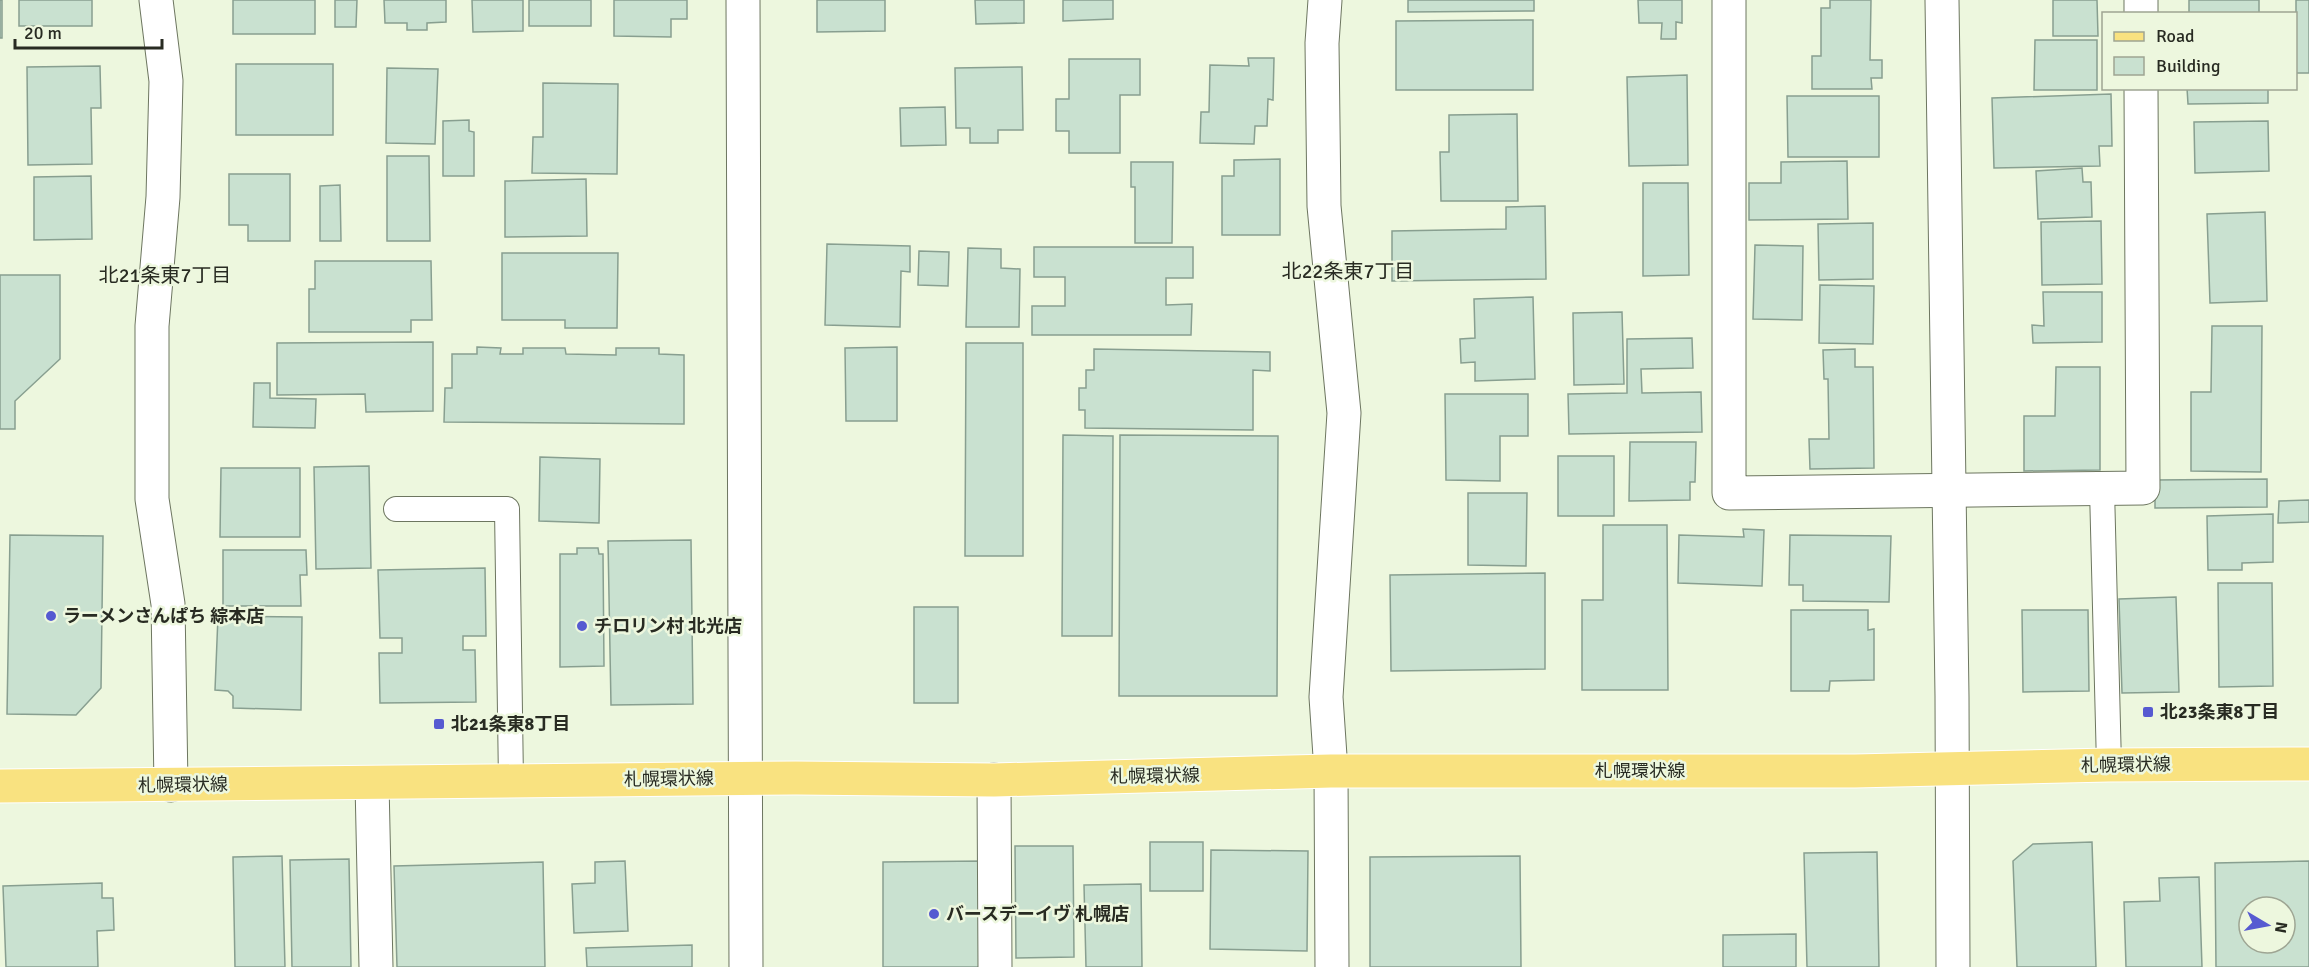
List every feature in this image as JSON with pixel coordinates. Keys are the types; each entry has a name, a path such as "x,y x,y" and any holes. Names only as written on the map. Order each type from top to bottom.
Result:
{"main road":[{"name":"札幌環状線","path":"0,786 744,778 994,780 1331,771 1855,771 2109,765 2309,764"}],"street":[{"path":"156,0 166,81 163,197 152,326 152,499 168,604 171,785"},
{"path":"743,0 746,967"},
{"path":"1325,0 1322,43 1323,206 1344,413 1326,698 1331,771 1332,967"},
{"path":"1729,0 1729,493 2143,488 2142,90"},
{"path":"1942,0 1950,490 1953,967"},
{"path":"994,780 995,967"},
{"path":"372,783 376,967"}],"lane":[{"path":"2102,489 2109,765"},
{"path":"396,509 507,509 511,781"}],"building":[{"path":"0,0 2,0 2,38 0,38"},
{"path":"19,0 92,0 92,26 19,26"},
{"path":"233,0 315,0 315,34 233,34"},
{"path":"335,0 357,0 356,27 335,27"},
{"path":"384,0 446,0 446,22 427,23 427,30 407,30 407,23 385,23"},
{"path":"472,0 523,0 523,31 473,32"},
{"path":"529,0 591,0 591,26 529,26"},
{"path":"614,0 687,0 687,19 671,19 671,37 614,36"},
{"path":"817,0 885,0 885,31 817,32"},
{"path":"975,0 1024,0 1024,23 976,24"},
{"path":"1063,0 1113,0 1113,19 1063,21"},
{"path":"1408,0 1534,0 1534,11 1408,12"},
{"path":"1638,0 1682,0 1682,23 1676,22 1676,39 1661,39 1662,23 1639,23"},
{"path":"1830,0 1871,0 1870,60 1882,60 1882,78 1871,78 1872,89 1812,89 1812,56 1821,56 1821,8 1830,8"},
{"path":"2053,0 2097,0 2098,36 2053,36"},
{"path":"2189,0 2259,0 2259,12 2189,12"},
{"path":"2296,0 2309,0 2309,73 2297,73"},
{"path":"1533,20 1533,90 1396,90 1396,21"},
{"path":"2035,40 2097,40 2097,90 2034,90"},
{"path":"1248,58 1274,58 1273,100 1268,99 1267,126 1255,126 1254,144 1200,143 1201,112 1209,112 1210,65 1249,66"},
{"path":"1069,59 1140,59 1140,95 1120,95 1120,153 1069,153 1069,131 1056,131 1056,99 1069,99"},
{"path":"236,64 333,64 333,135 236,135"},
{"path":"100,66 101,108 91,108 92,164 28,165 27,67"},
{"path":"1022,67 1023,130 998,130 998,143 970,143 970,128 956,128 955,68"},
{"path":"387,68 438,69 435,144 386,143"},
{"path":"1687,75 1688,165 1629,166 1627,77"},
{"path":"543,83 618,84 617,174 532,173 533,137 543,137"},
{"path":"2187,90 2268,90 2268,103 2188,104"},
{"path":"2111,94 2112,146 2099,146 2100,166 1994,168 1992,98"},
{"path":"1787,96 1879,96 1879,157 1788,157"},
{"path":"945,107 946,145 901,146 900,108"},
{"path":"1517,114 1518,201 1441,201 1440,152 1449,152 1449,115"},
{"path":"469,120 469,131 474,132 474,176 443,176 443,121"},
{"path":"2268,121 2269,171 2195,173 2194,122"},
{"path":"387,156 429,156 430,241 387,241"},
{"path":"1280,159 1280,235 1222,235 1222,176 1234,176 1234,160"},
{"path":"1847,161 1848,219 1749,220 1749,183 1781,183 1781,162"},
{"path":"1131,162 1173,162 1172,243 1135,243 1135,187 1131,187"},
{"path":"2082,168 2083,182 2091,182 2092,217 2038,219 2036,171"},
{"path":"229,174 290,174 290,241 248,241 248,225 229,225"},
{"path":"91,176 92,239 34,240 34,177"},
{"path":"586,179 587,236 505,237 505,181"},
{"path":"1643,183 1688,183 1689,275 1643,276"},
{"path":"340,185 341,241 320,241 320,186"},
{"path":"1545,206 1546,279 1392,281 1392,231 1506,229 1506,207"},
{"path":"2265,212 2267,301 2210,303 2207,214"},
{"path":"2101,221 2102,284 2042,285 2041,222"},
{"path":"1873,223 1873,279 1819,280 1818,224"},
{"path":"827,244 910,246 910,272 901,271 900,327 825,325"},
{"path":"1755,245 1803,246 1802,320 1753,319"},
{"path":"1034,247 1193,247 1193,278 1166,278 1166,305 1192,304 1191,335 1032,335 1032,306 1065,306 1065,277 1034,277"},
{"path":"968,248 1001,249 1001,268 1020,269 1019,327 966,327"},
{"path":"919,251 949,252 948,286 918,285"},
{"path":"502,253 618,253 617,328 565,328 565,320 502,320"},
{"path":"315,261 431,261 432,320 411,320 411,332 309,332 309,289 315,289"},
{"path":"0,275 60,275 60,359 15,401 15,429 0,429"},
{"path":"1820,285 1874,286 1873,344 1819,343"},
{"path":"2043,292 2102,292 2102,342 2033,343 2032,325 2044,326"},
{"path":"1533,297 1535,379 1475,381 1475,362 1461,363 1460,339 1475,338 1474,299"},
{"path":"1622,312 1624,384 1574,385 1573,313"},
{"path":"2212,326 2262,326 2261,472 2191,471 2191,392 2211,392"},
{"path":"1692,338 1693,368 1641,369 1642,393 1701,392 1702,432 1569,434 1568,394 1627,393 1627,339"},
{"path":"433,342 433,411 366,412 365,394 277,395 277,343"},
{"path":"966,343 1023,343 1023,556 965,556"},
{"path":"477,347 501,348 500,354 523,354 523,348 565,348 566,354 616,355 616,348 659,348 659,354 684,355 684,424 444,422 445,388 452,388 452,354 477,354"},
{"path":"897,347 897,421 846,421 845,348"},
{"path":"1094,349 1270,352 1270,371 1253,370 1253,430 1085,428 1085,410 1079,410 1079,388 1086,388 1086,370 1094,370"},
{"path":"1855,349 1855,367 1873,367 1874,468 1810,469 1809,439 1829,439 1828,379 1824,379 1823,350"},
{"path":"2056,367 2100,367 2100,470 2024,471 2024,416 2055,416"},
{"path":"254,383 270,383 270,398 316,399 315,428 253,427"},
{"path":"1445,394 1528,394 1528,436 1500,436 1500,481 1446,480"},
{"path":"1063,435 1113,436 1112,636 1062,636"},
{"path":"1120,435 1278,436 1277,696 1119,696"},
{"path":"1630,442 1696,442 1695,482 1690,482 1690,500 1629,501"},
{"path":"1558,456 1614,456 1614,516 1558,516"},
{"path":"540,457 600,459 599,523 539,521"},
{"path":"369,466 371,568 316,569 314,467"},
{"path":"221,468 300,468 300,537 220,537"},
{"path":"2267,479 2267,507 2155,508 2155,480"},
{"path":"1468,493 1527,493 1526,566 1468,565"},
{"path":"2309,500 2309,522 2278,523 2279,501"},
{"path":"2273,514 2273,562 2242,563 2242,570 2208,570 2207,516"},
{"path":"1603,525 1667,525 1668,690 1582,690 1582,600 1603,600"},
{"path":"1743,529 1764,530 1762,586 1678,583 1679,535 1744,537"},
{"path":"10,535 103,536 101,688 76,715 7,714"},
{"path":"1790,535 1891,536 1889,602 1803,601 1803,585 1789,585"},
{"path":"691,540 693,704 611,705 608,541"},
{"path":"577,548 598,548 599,554 603,554 604,666 560,667 560,554 577,554"},
{"path":"223,550 306,550 307,575 300,575 301,606 223,606"},
{"path":"485,568 486,636 463,636 463,650 475,650 476,702 380,703 379,653 402,653 402,638 380,638 378,570"},
{"path":"1545,573 1545,669 1391,671 1390,575"},
{"path":"2218,583 2272,583 2273,686 2219,687"},
{"path":"2176,597 2179,692 2122,693 2119,599"},
{"path":"914,607 958,607 958,703 914,703"},
{"path":"1791,610 1868,610 1868,630 1874,629 1874,680 1830,681 1829,691 1791,691"},
{"path":"2022,610 2088,610 2089,691 2023,692"},
{"path":"218,616 302,617 301,710 233,708 233,696 228,691 215,690"},
{"path":"1150,842 1203,842 1203,891 1150,891"},
{"path":"2092,842 2096,967 2017,967 2013,861 2033,844"},
{"path":"1015,846 1073,846 1074,957 1016,958"},
{"path":"1211,850 1308,851 1307,951 1210,949"},
{"path":"1877,852 1879,967 1807,967 1804,853"},
{"path":"282,856 285,967 235,967 233,857"},
{"path":"1520,856 1521,967 1370,967 1370,857"},
{"path":"349,859 351,967 292,967 290,860"},
{"path":"625,861 628,931 574,933 572,884 595,883 595,862"},
{"name":"バースデーイヴ 札幌店","path":"984,861 985,967 883,967 883,862"},
{"path":"2309,861 2309,967 2216,967 2215,863"},
{"path":"543,862 545,967 397,967 394,866"},
{"path":"2199,877 2202,967 2126,967 2124,902 2160,901 2159,878"},
{"path":"102,883 102,898 113,898 114,930 97,931 98,967 6,967 3,886"},
{"path":"1141,884 1142,967 1086,967 1084,885"},
{"path":"1796,934 1796,967 1723,967 1723,935"},
{"path":"692,945 692,967 587,967 586,948"}],"place":[{"name":"ラーメンさんぱち 綜本店","path":"51,616"},
{"name":"チロリン村 北光店","path":"582,626"},
{"name":"北23条東8丁目","path":"2148,712"},
{"name":"北21条東8丁目","path":"439,724"},
{"name":"バースデーイヴ 札幌店","path":"934,914"}],"district":[{"name":"北22条東7丁目","path":"1348,271"},
{"name":"北21条東7丁目","path":"165,275"}]}
